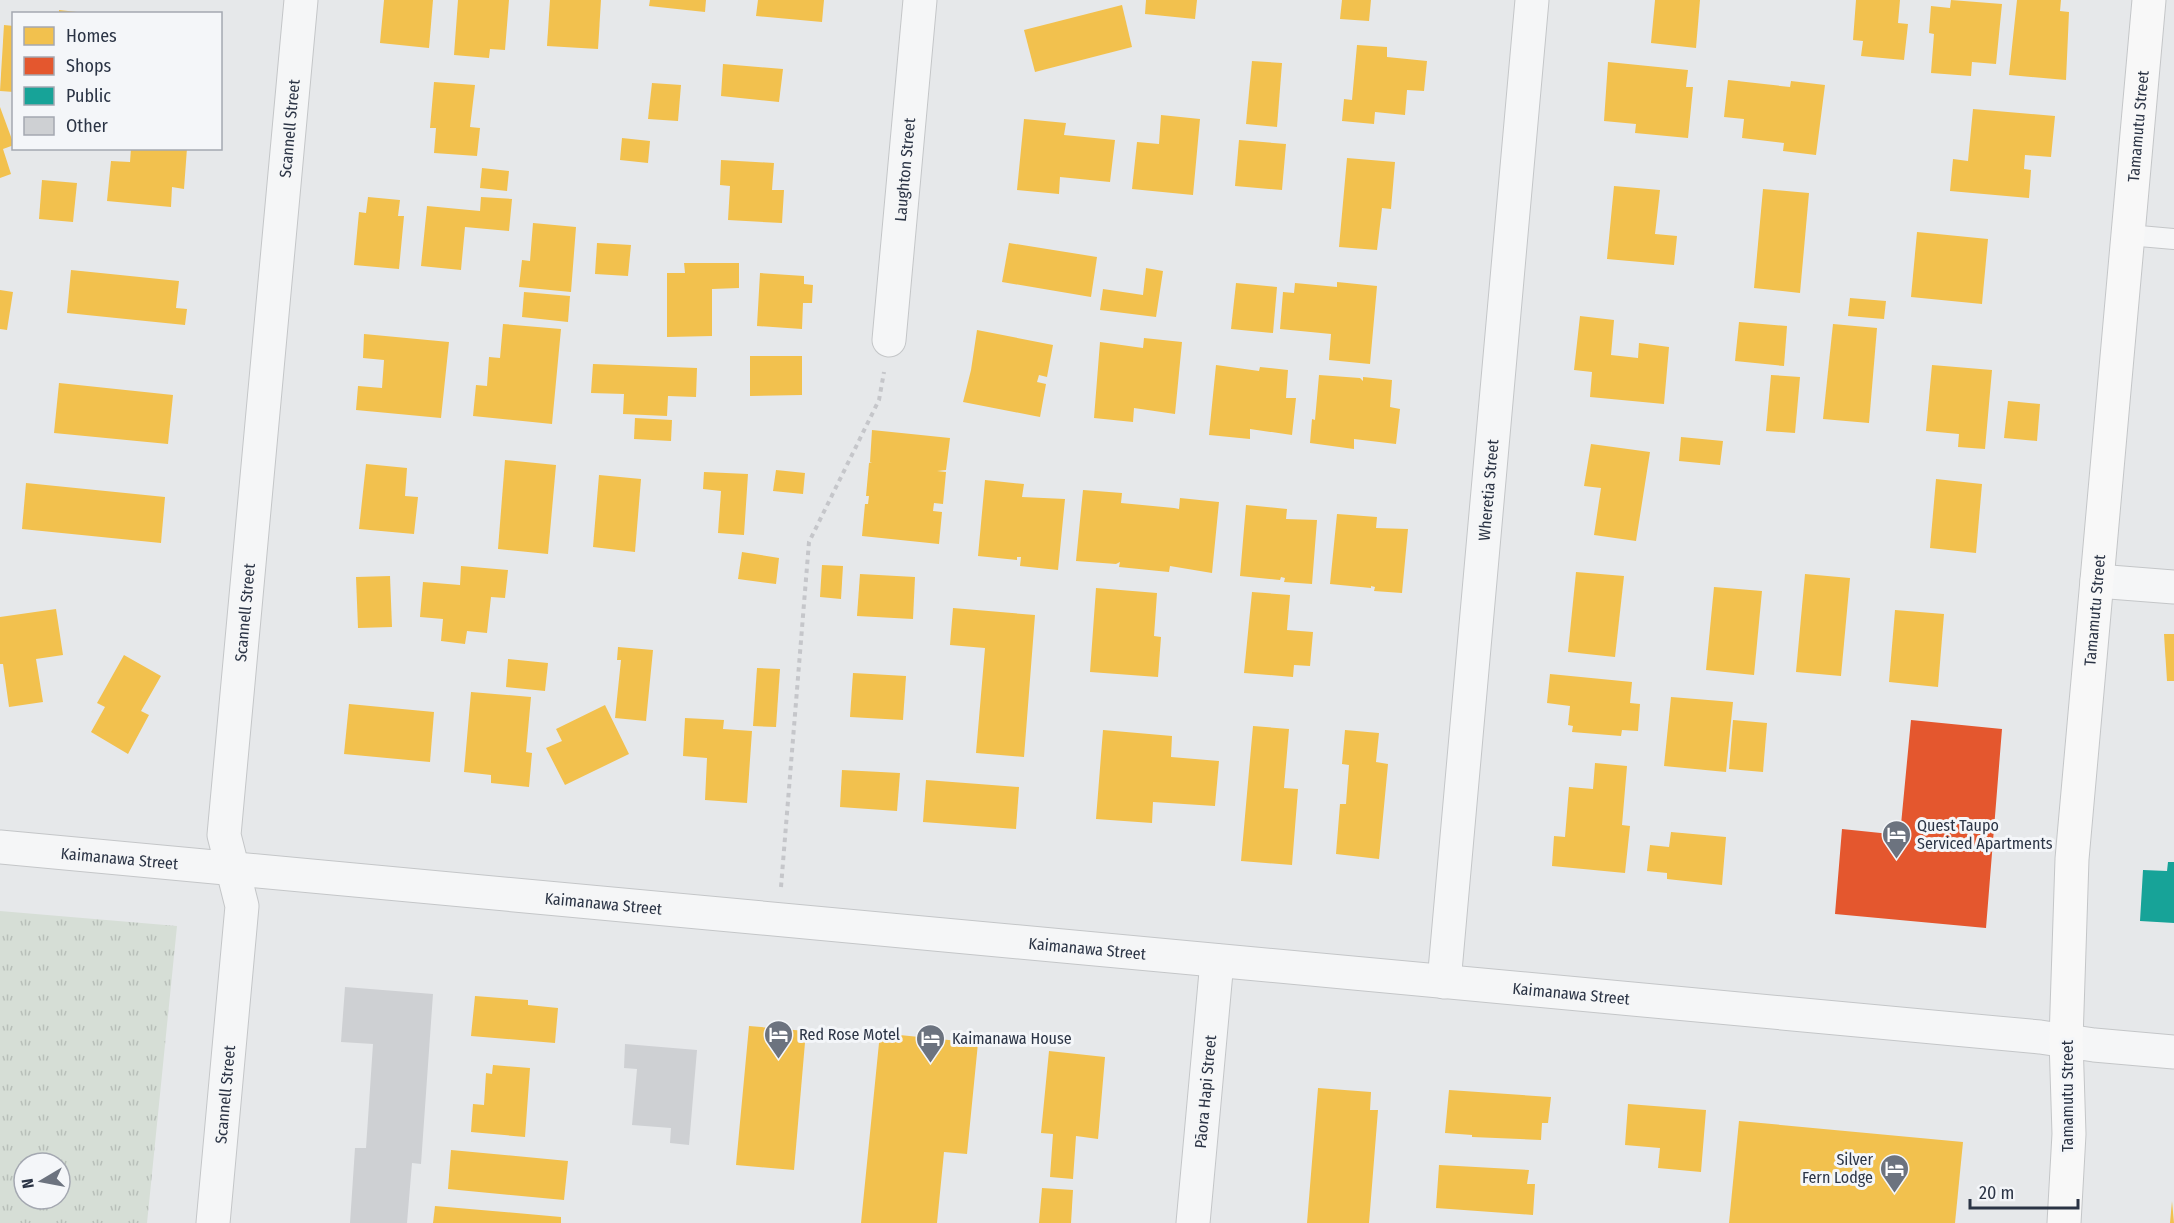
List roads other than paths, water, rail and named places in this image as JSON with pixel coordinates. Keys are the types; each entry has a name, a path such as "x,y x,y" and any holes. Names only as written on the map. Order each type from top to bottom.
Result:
{"street":[{"name":"Scannell Street","path":"213,1223 242,906 224,835 301,0"},
{"name":"Laughton Street","path":"889,340 920,0"},
{"name":"Wheretia Street","path":"1444,982 1532,0"},
{"name":"Tamamutu Street","path":"2064,1223 2069,1134 2066,1040 2072,860 2149,0"},
{"path":"2097,581 2174,587"},
{"name":"Kaimanawa Street","path":"0,847 2066,1040 2174,1052"},
{"name":"Pāora Hapi Street","path":"1193,1223 1217,961"}],"lane":[{"path":"2127,235 2174,239"}],"place":[{"name":"Quest Taupo Serviced Apartments","path":"1896,860"},
{"name":"Red Rose Motel","path":"778,1060"},
{"name":"Kaimanawa House","path":"931,1064"},
{"name":"Silver Fern Lodge","path":"1894,1194"}]}
